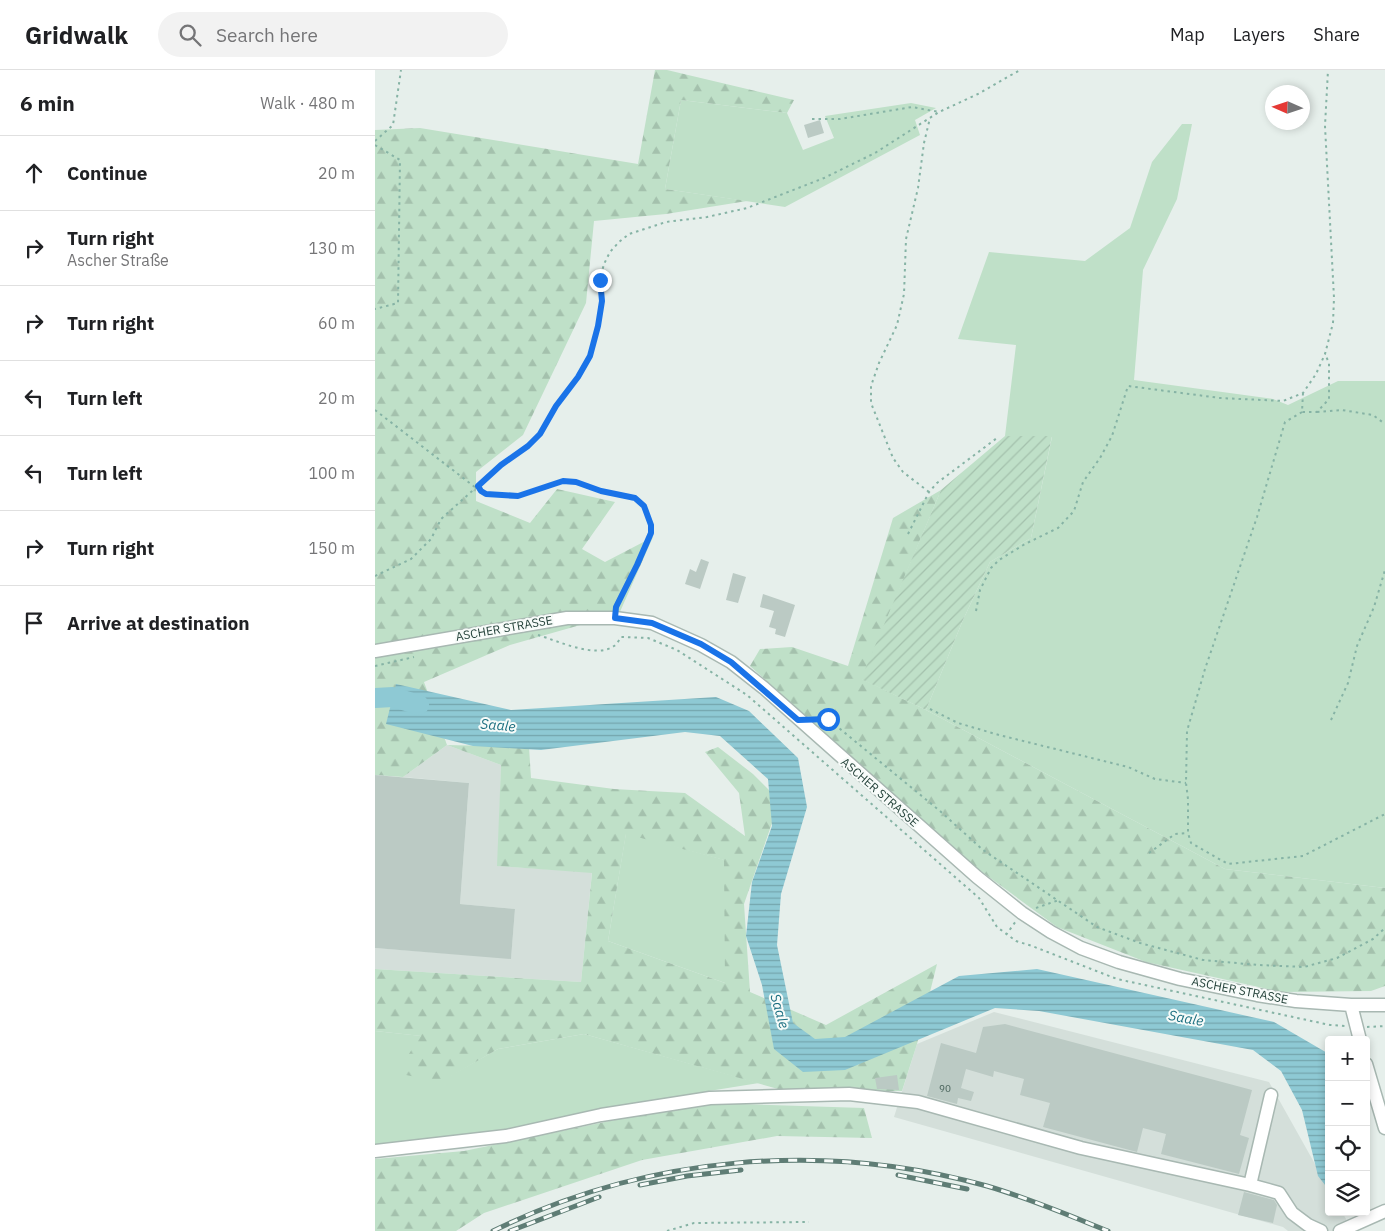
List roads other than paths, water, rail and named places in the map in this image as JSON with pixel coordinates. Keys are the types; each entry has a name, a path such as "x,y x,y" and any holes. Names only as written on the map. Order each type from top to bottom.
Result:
{"street":[{"name":"ASCHER STRASSE","path":"375,651 567,618 615,618 652,623 701,644 731,662 977,877 1022,913 1051,932 1081,948 1119,962 1180,979 1257,994 1297,1001 1351,1005 1385,1005"},
{"path":"1351,1005 1358,1034"},
{"path":"1370,1076 1385,1128"},
{"path":"375,1152 507,1136 601,1115 710,1098 849,1094 918,1102 1081,1148 1279,1193 1292,1213 1308,1225 1321,1231"},
{"path":"1250,1185 1271,1095"},
{"path":"1342,1231 1385,1211"}],"water":[{"path":"396,684 511,710 716,697 749,711 798,758 807,807 781,894 777,945 793,1023 815,1039 845,1037 959,976 1037,969 1274,1022 1325,1052 1325,1185 1318,1176 1302,1110 1281,1071 1253,1050 1039,1011 995,1008 845,1070 803,1072 774,1049 762,985 746,936 752,882 772,826 768,779 720,736 685,732 541,750 473,746 386,724"}],"waterway":[{"name":"Saale","path":"375,698 393,697 419,705"}],"railway":[{"path":"493,1231 551,1206 611,1186 673,1172 735,1163 799,1160 862,1163 925,1172 987,1186 1048,1207 1108,1231"},
{"path":"640,1185 687,1176 741,1170"},
{"path":"898,1175 967,1189"},
{"path":"510,1231 599,1197"}]}
